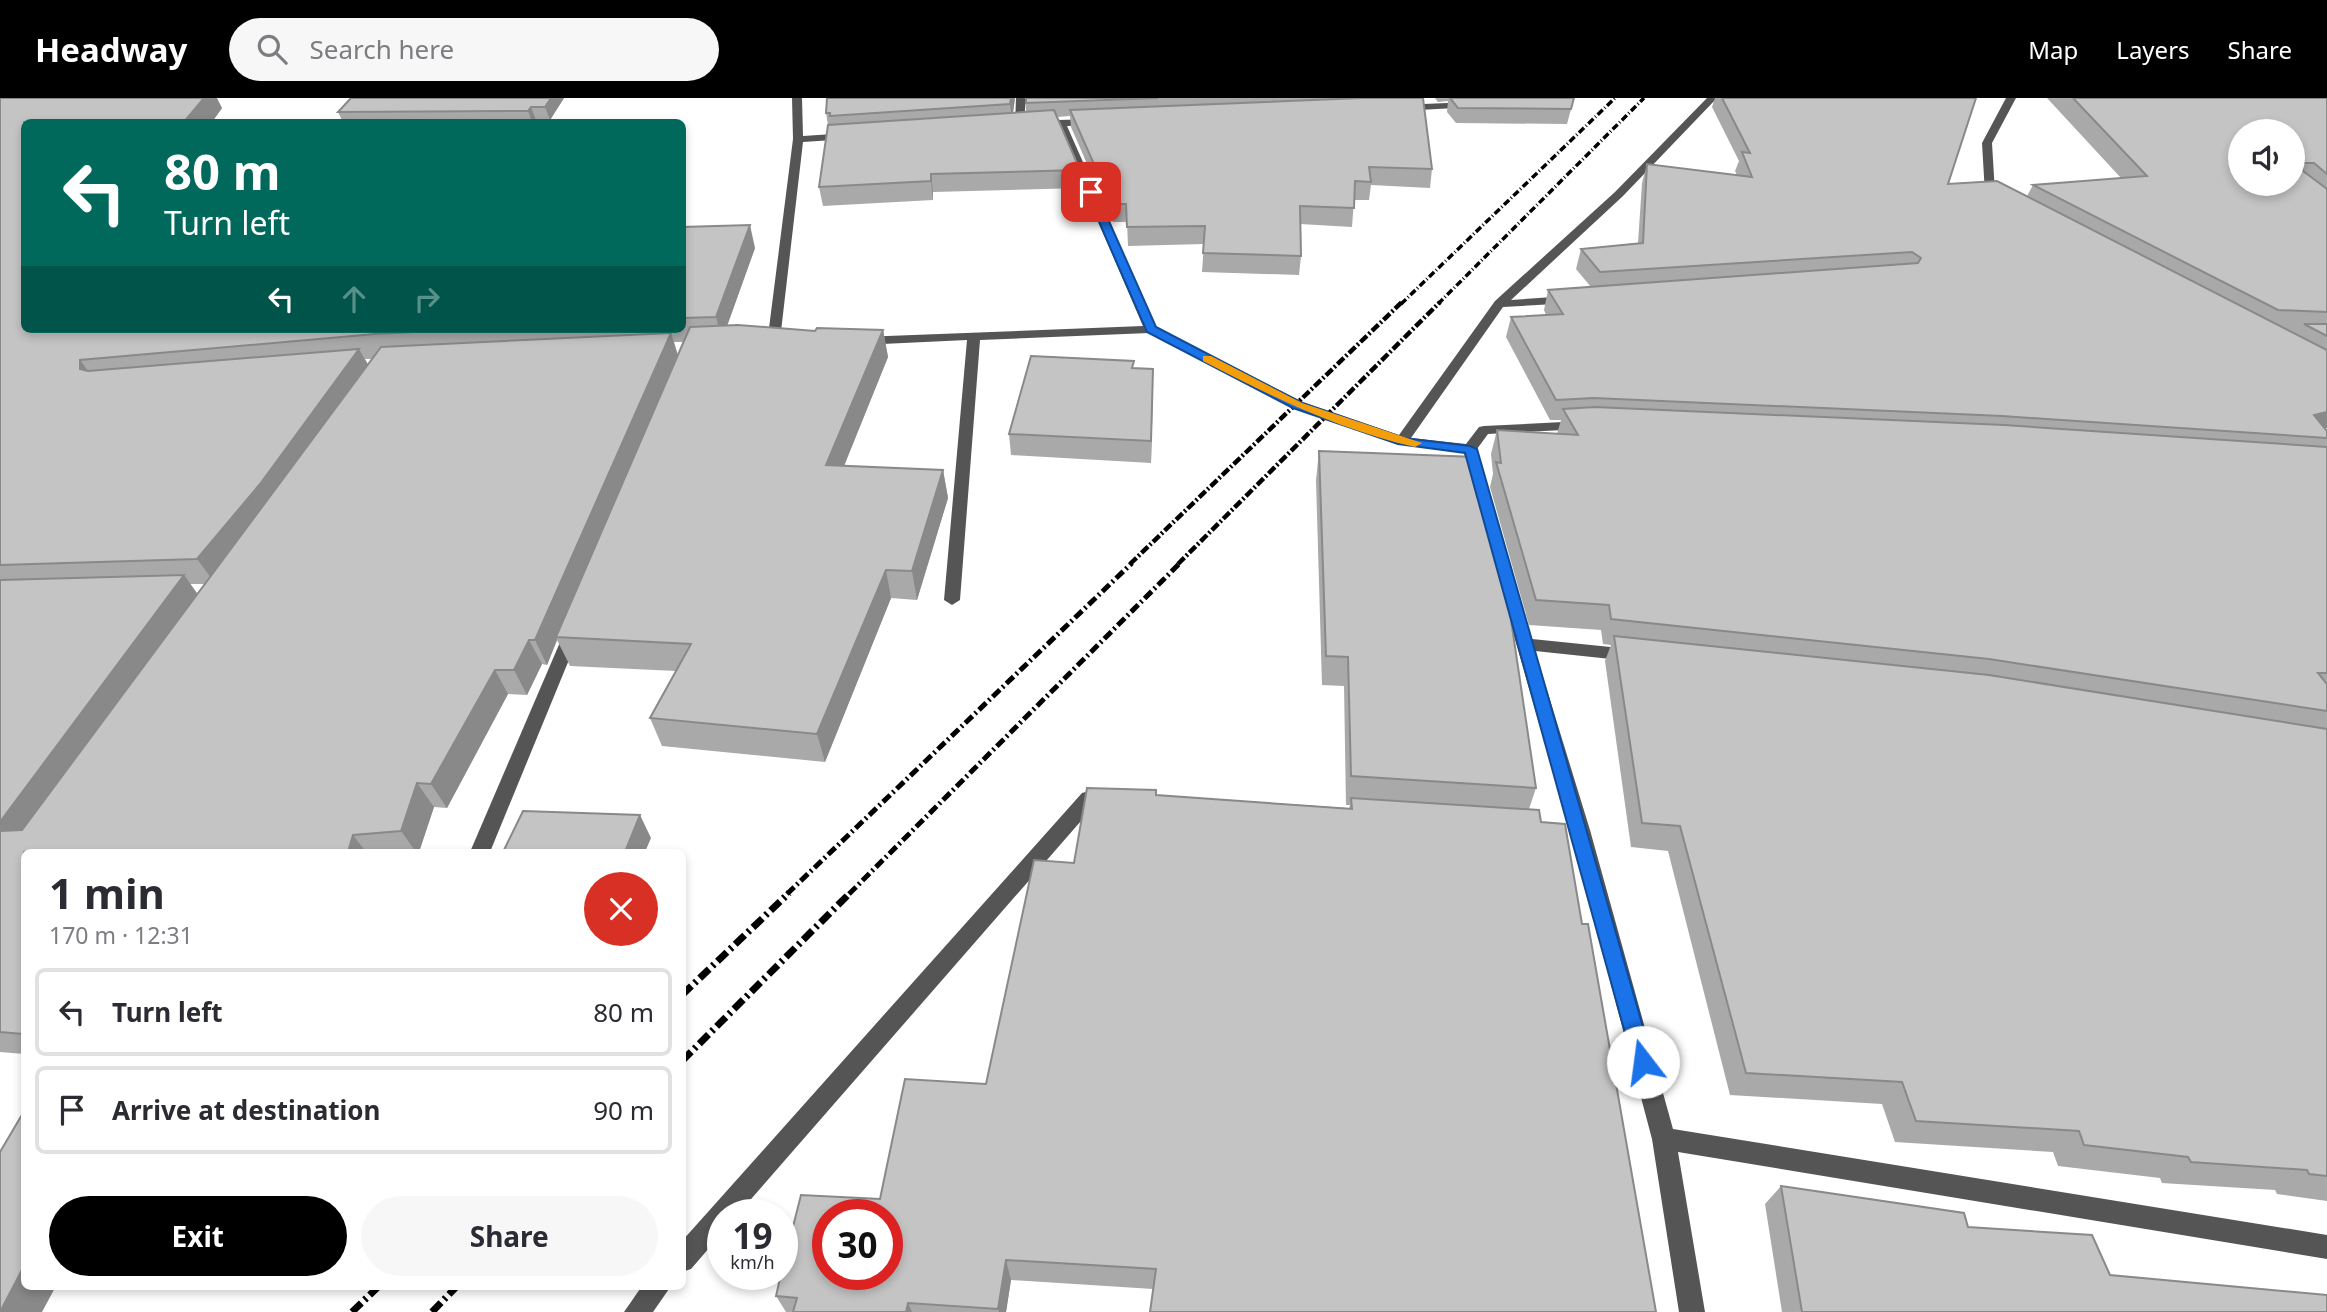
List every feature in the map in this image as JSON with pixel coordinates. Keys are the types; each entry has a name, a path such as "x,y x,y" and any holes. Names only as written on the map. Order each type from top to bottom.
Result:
{"street":[{"path":"797,98 798,139 766,344 800,343"},
{"path":"1019,124 1021,98"},
{"path":"1402,441 1499,304 1619,194 1712,98"},
{"path":"2011,98 1987,143 1990,194 2015,207"},
{"path":"1388,109 1483,104"},
{"path":"1005,125 1102,121"},
{"path":"1061,123 1151,330"},
{"path":"798,139 853,135"},
{"path":"1499,304 1578,300"},
{"path":"853,341 1151,330 1298,405 1402,441 1470,449"},
{"path":"952,600 974,336"},
{"path":"1470,449 1484,430 1601,425"},
{"path":"1470,449 1484,501"},
{"path":"1502,566 1580,830 1664,1139 1692,1312"},
{"path":"481,849 577,620"},
{"path":"1523,644 1645,657"},
{"path":"686,1255 1089,798 1130,801"},
{"path":"1553,828 1580,830"},
{"path":"1664,1139 2327,1247"},
{"path":"637,1312 656,1290"}],"building":[{"path":"0,98 204,98 186,119 21,119 21,333 395,333 80,360 80,369 88,371 359,349 260,484 197,559 0,565"},
{"path":"351,98 551,98 545,107 531,107 528,111 338,112"},
{"path":"827,98 1011,98 1010,104 830,116 830,113 826,113"},
{"path":"1026,98 1158,98 1026,103"},
{"path":"1423,98 1432,169 1369,167 1371,182 1355,181 1354,208 1300,206 1301,256 1203,253 1205,226 1127,227 1126,204 1112,204 1110,199 1111,171 1097,171 1070,110"},
{"path":"1450,98 1574,98 1571,109 1458,108"},
{"path":"1722,98 1976,98 1948,184 1997,181 2327,350 2327,412 2314,415 2327,431 2327,438 2002,416 1594,398 1556,400 1511,317 1563,314 1548,290 1918,263 1921,258 1912,252 1600,272 1581,249 1643,243 1647,164 1752,177 1742,152 1750,153"},
{"path":"2073,98 2327,98 2327,174 2314,163 2305,163 2305,119 2228,119 2228,196 2305,196 2305,172 2327,189 2327,312 2278,310 2033,185 2147,176"},
{"path":"1054,110 1080,170 931,174 931,181 819,187 828,125"},
{"path":"750,225 716,317 686,318 686,227"},
{"path":"2304,324 2327,324 2327,336"},
{"path":"738,325 815,331 817,328 883,330 826,465 943,470 912,571 886,570 817,734 650,718 691,644 556,637 690,327"},
{"path":"671,333 535,640 529,640 514,670 495,670 431,784 417,783 401,831 353,835 349,849 21,849 21,1034 0,1032 0,831 22,830 381,347"},
{"path":"1031,356 1134,361 1132,368 1153,369 1151,441 1009,434"},
{"path":"1595,407 2004,425 2327,447 2327,673 2318,673 2327,684 2327,711 1989,659 1611,619 1609,605 1536,600 1496,462 1501,463 1497,430 1578,435 1563,409"},
{"path":"1319,451 1476,457 1515,594 1507,593 1536,788 1351,776 1348,657 1326,656"},
{"path":"184,575 0,822 0,580"},
{"path":"1614,636 1989,675 2327,729 2327,1176 2309,1174 2307,1170 2191,1162 2188,1157 2084,1145 2079,1131 1916,1121 1902,1082 1746,1073 1680,826 1642,823"},
{"path":"1087,788 1156,790 1156,795 1352,809 1351,798 1539,810 1541,822 1565,824 1582,924 1588,924 1656,1312 1150,1312 1156,1269 1006,1260 998,1309 908,1303 906,1312 793,1312 797,1298 776,1296 777,1290 798,1290 798,1207 801,1195 880,1199 905,1079 986,1084 1034,860 1074,863"},
{"path":"523,811 640,815 626,849 504,849"},
{"path":"21,1116 21,1272 0,1312 0,1152"},
{"path":"1781,1186 1964,1213 1968,1227 2092,1235 2110,1275 2327,1295 2327,1312 1802,1312"}],"railway":[{"path":"1401,304 1615,98"},
{"path":"1178,564 1644,98"},
{"path":"1130,564 1402,302"},
{"path":"787,894 1132,563"},
{"path":"686,1057 1180,563"},
{"path":"686,991 789,893"},
{"path":"352,1312 375,1290"},
{"path":"432,1312 453,1290"}],"slow traffic":[{"path":"1207,358 1298,405 1378,434 1415,443"}],"route":[{"path":"1091,192 1151,330 1298,405 1402,441 1470,449 1523,644 1580,830 1643,1062"}]}
